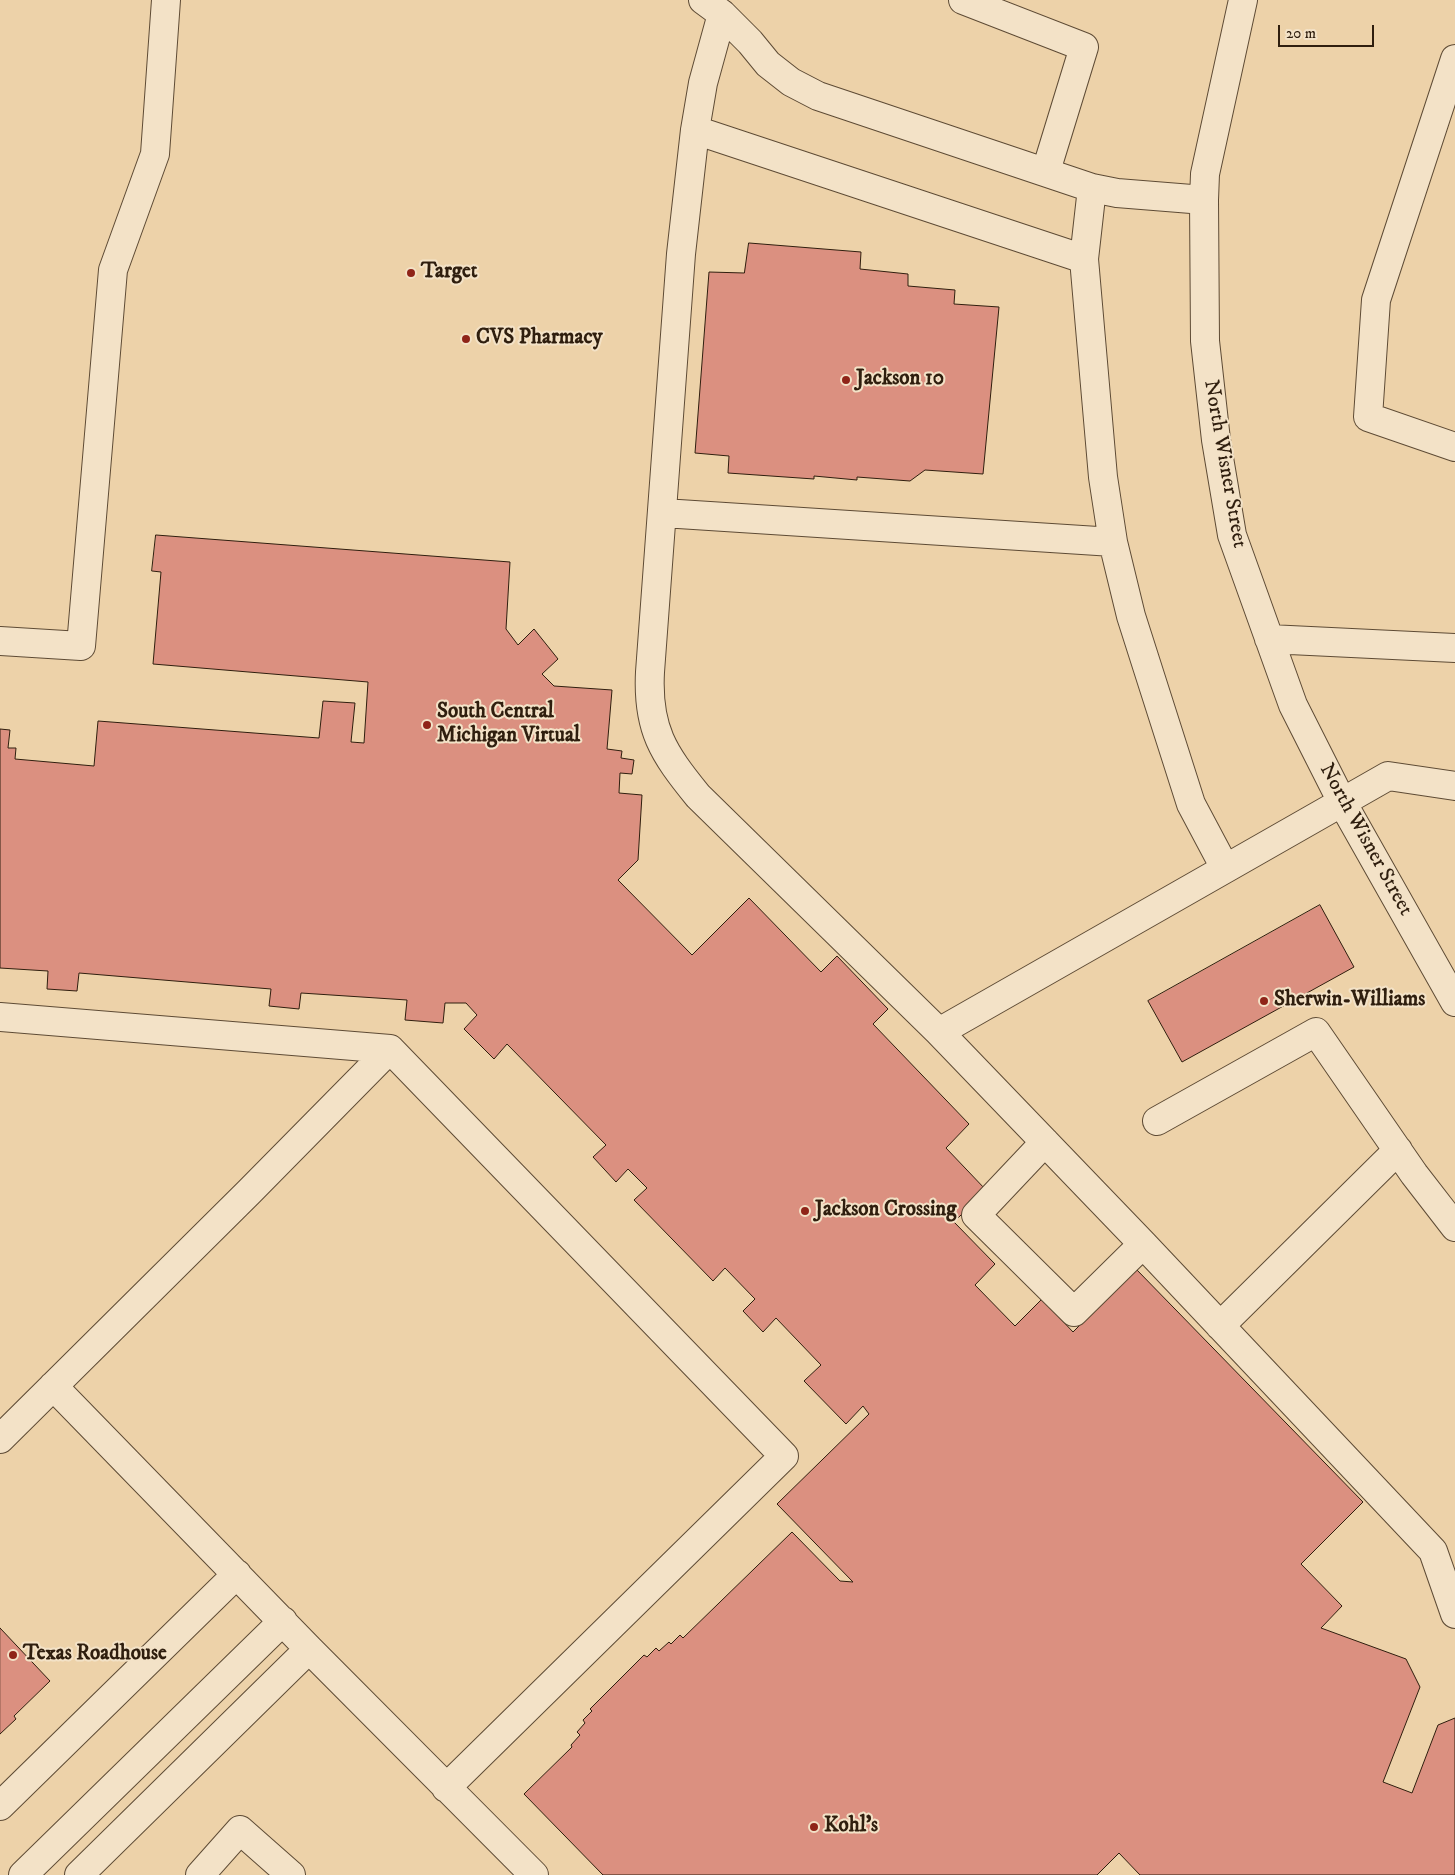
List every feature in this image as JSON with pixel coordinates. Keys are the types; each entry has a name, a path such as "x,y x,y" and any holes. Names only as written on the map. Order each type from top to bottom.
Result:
{"street":[{"path":"0,640 81,646 106,366 111,284 113,270 155,154 166,0"},
{"path":"962,0 1084,47 1046,171"},
{"name":"North Wisner Street","path":"1243,0 1205,174 1204,200 1205,341 1216,440 1232,535 1293,705 1342,802 1455,1002"},
{"path":"712,7 750,42 768,64 791,82 818,96 1092,188 1117,193 1204,200"},
{"path":"712,7 695,130 681,254 649,697 651,716 658,736 668,756 698,796 939,1032 1143,1244 1433,1551 1455,1614"},
{"path":"1455,59 1376,300 1368,417 1455,446"},
{"path":"695,130 1084,259"},
{"path":"1092,188 1084,259 1103,477 1112,542 1131,616 1191,804 1225,868"},
{"path":"663,513 1112,542"},
{"path":"1269,639 1455,648"},
{"path":"939,1032 1388,776 1455,786"},
{"path":"0,1017 390,1049 784,1456 446,1788"},
{"path":"1157,1121 1316,1032 1398,1150 1455,1227"},
{"path":"0,1438 249,1192 390,1049"},
{"path":"1045,1142 976,1215 1074,1312 1143,1244"},
{"path":"1220,1326 1398,1150"},
{"path":"53,1386 309,1649 534,1875"},
{"path":"0,1806 237,1574"},
{"path":"22,1875 283,1621"},
{"path":"79,1875 309,1649"},
{"path":"200,1875 240,1830 291,1875"}],"building":[{"name":"Jackson 10","path":"749,243 861,252 860,269 908,274 908,286 955,290 954,304 999,307 983,474 925,470 910,481 857,477 857,480 814,476 814,479 728,473 729,456 695,453 709,272 744,273"},
{"name":"Jackson Crossing","path":"156,535 510,562 506,629 518,645 534,629 558,659 542,674 554,686 612,690 607,749 622,751 621,758 634,760 632,774 620,773 619,793 642,795 638,860 618,880 692,955 749,898 821,972 837,956 888,1009 873,1024 969,1124 946,1148 986,1190 954,1222 995,1264 975,1285 1015,1326 1042,1299 1073,1332 1136,1269 1363,1502 1301,1564 1342,1606 1321,1628 1406,1659 1420,1687 1383,1782 1412,1793 1438,1725 1455,1718 1455,1875 1140,1875 1119,1853 1097,1875 603,1875 524,1794 572,1747 571,1745 580,1735 577,1732 585,1723 583,1720 592,1711 590,1709 644,1655 647,1657 656,1648 659,1651 669,1642 671,1644 680,1635 683,1638 792,1532 840,1581 853,1582 777,1504 869,1414 863,1406 846,1424 804,1381 821,1365 776,1318 763,1332 743,1311 755,1299 725,1268 713,1281 634,1200 647,1188 628,1169 616,1182 593,1157 606,1145 507,1044 494,1059 464,1029 477,1015 466,1003 445,1003 443,1023 405,1020 407,1000 301,993 299,1009 269,1006 271,989 79,973 77,991 47,989 48,971 0,968 0,729 10,730 8,748 16,748 15,759 94,766 98,721 319,738 323,701 355,703 351,742 364,743 368,682 153,664 161,572 152,571"},
{"path":"1320,905 1354,967 1182,1062 1148,1001"},
{"name":"Texas Roadhouse","path":"0,1628 50,1681 14,1716 16,1719 0,1734"}],"place":[{"name":"Target","path":"411,273"},
{"name":"CVS Pharmacy","path":"466,339"},
{"name":"Jackson 10","path":"846,380"},
{"name":"South Central Michigan Virtual","path":"427,725"},
{"name":"Sherwin-Williams","path":"1264,1001"},
{"name":"Jackson Crossing","path":"805,1211"},
{"name":"Texas Roadhouse","path":"13,1655"},
{"name":"Kohl's","path":"814,1827"}]}
